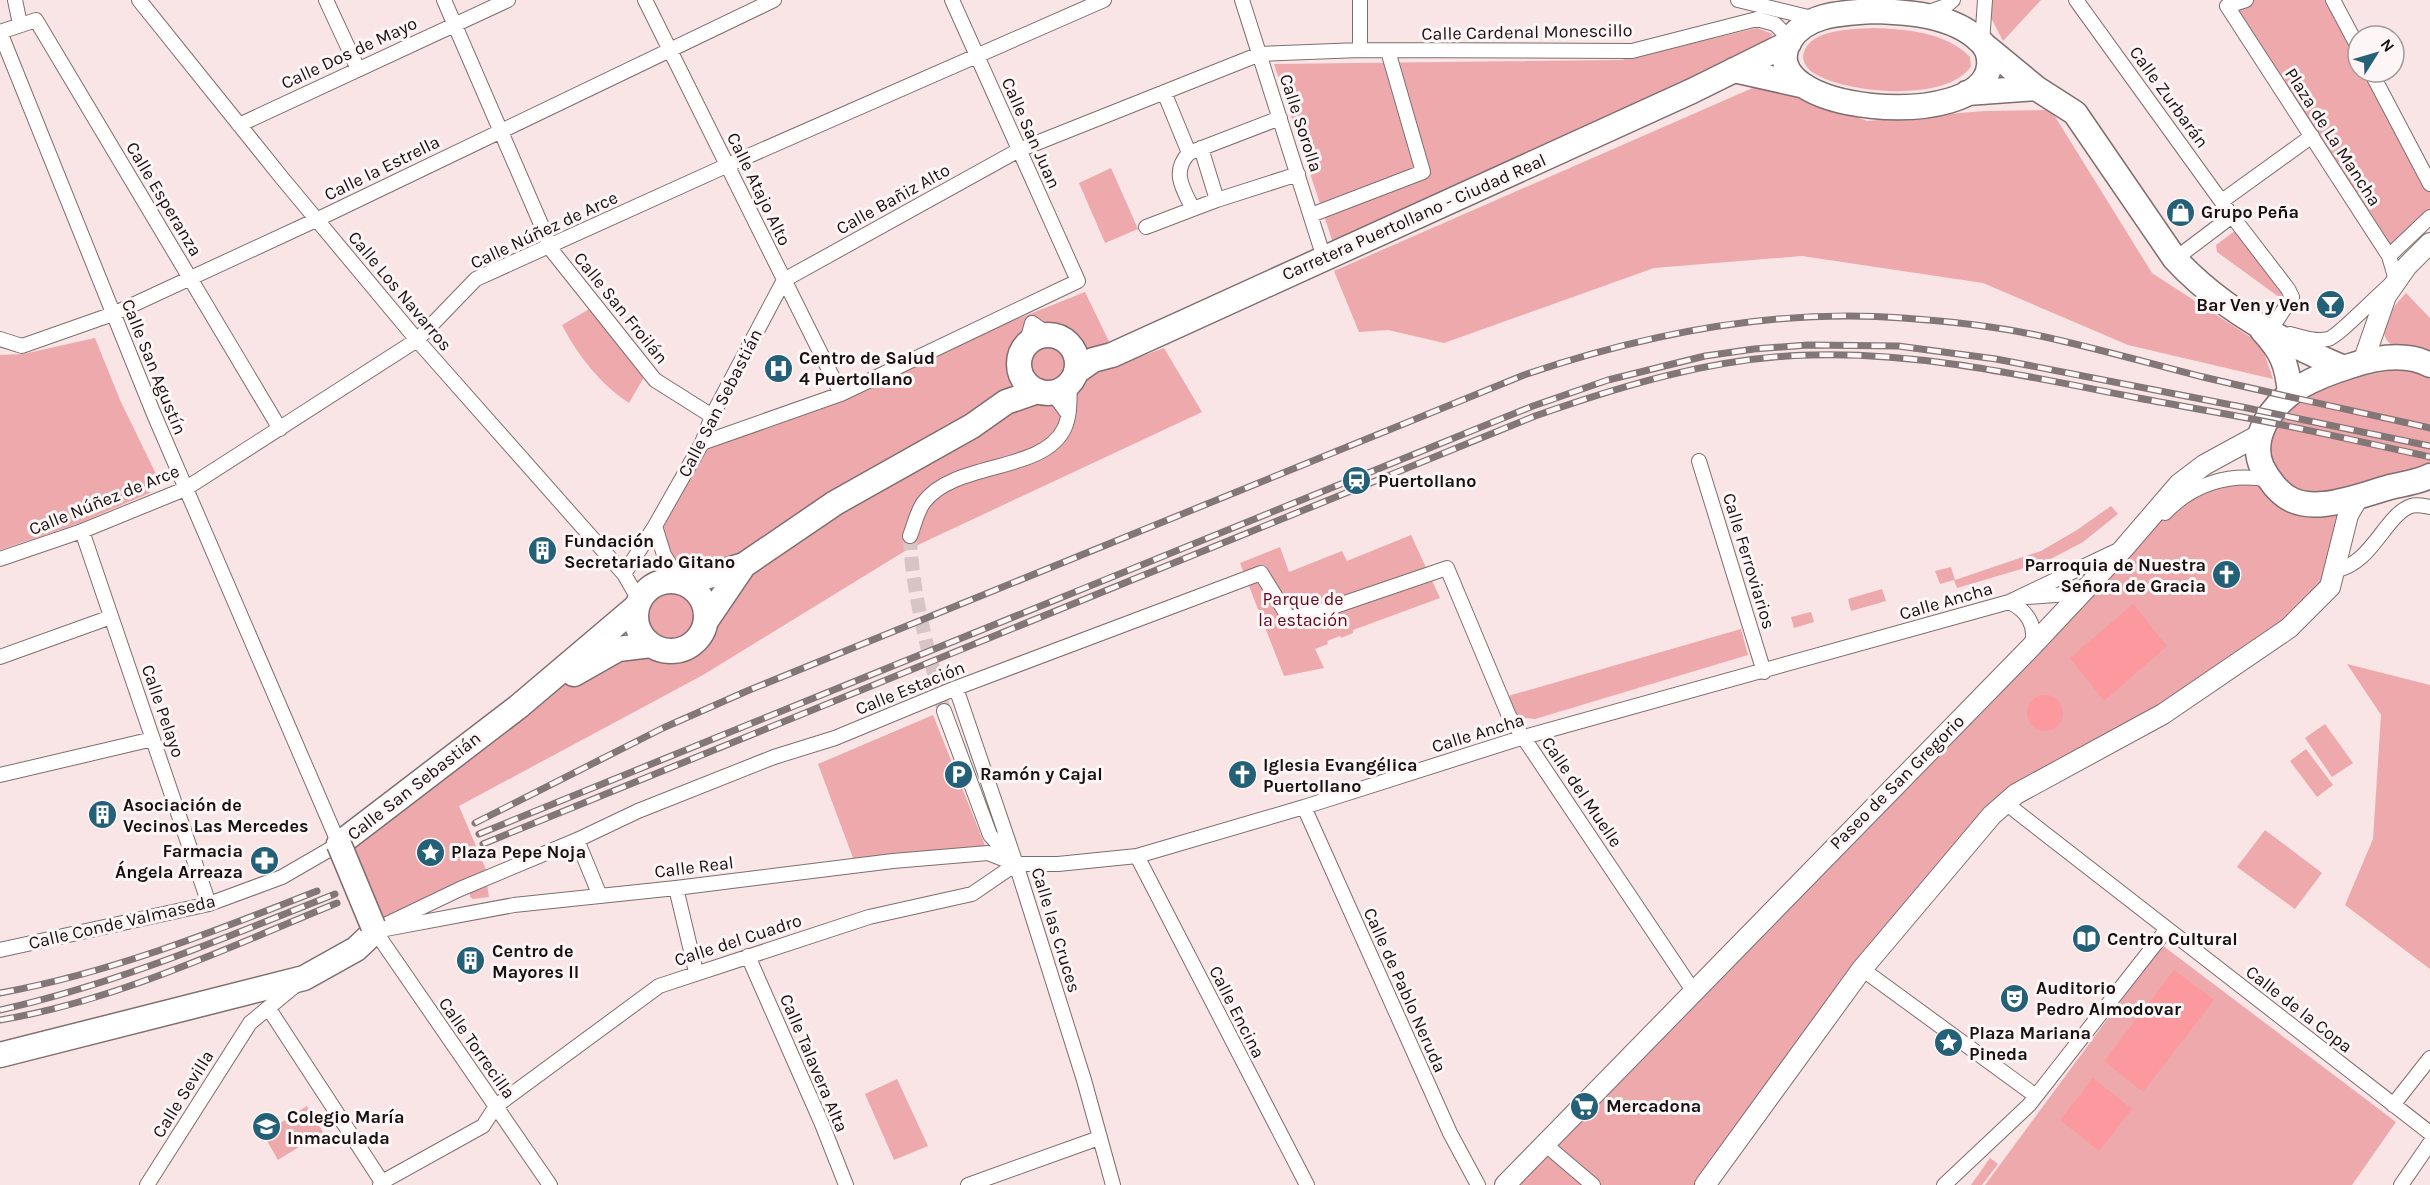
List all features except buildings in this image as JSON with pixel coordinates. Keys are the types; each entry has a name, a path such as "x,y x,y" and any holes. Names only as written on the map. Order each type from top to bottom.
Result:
{"highway":[{"name":"Carretera Puertollano - Ciudad Real","path":"683,582 744,565 834,503 972,426 1006,402 1734,70 1790,41 1803,26 1841,7 1940,19 1957,26 1983,44"},
{"path":"1790,41 1785,54 1791,74 1801,85"},
{"path":"1983,44 2036,88 2075,113 2175,259 2192,278 2322,359 2354,365"},
{"path":"1734,70 1801,85 1837,101 1890,107 1944,102 1982,85 1988,73 1990,57 1983,44"},
{"path":"1967,93 2036,88"},
{"path":"2263,324 2283,356 2290,393"},
{"path":"1006,402 1019,368 1022,352 1036,334 1067,342 1067,375 1026,383 1019,368"},
{"path":"2430,365 2396,358 2354,365 2310,381 2290,393 2271,412 2259,435 2258,459 2269,480 2291,500 2303,503 2326,504 2430,476"},
{"name":"Carretera Puertollano - Ciudad Real","path":"706,621 744,565"},
{"path":"668,580 683,582 695,590 702,599 706,610 706,621 698,640 681,650 660,650 641,635 636,621 638,603 646,590 656,583 668,580"},
{"name":"Calle San Sebastián","path":"339,844 518,706 638,603"},
{"name":"Calle San Sebastián","path":"518,706 618,649 651,645"},
{"path":"0,1055 304,978 356,949 374,928 339,844"}],"main road":[{"path":"2354,365 2386,296 2396,280 2430,243"},
{"name":"Paseo de San Gregorio","path":"1505,1185 2031,647 2189,475 2259,435"},
{"path":"1705,1185 1862,969 2002,804 2016,794 2163,714 2278,637 2331,587 2348,516 2359,496"}],"street":[{"path":"0,32 20,24 15,0"},
{"name":"Calle Los Navarros","path":"139,0 316,220 417,340 624,574 638,603"},
{"path":"326,0 358,69"},
{"name":"Calle San Froilán","path":"444,0 554,252 655,380 712,416"},
{"name":"Calle Dos de Mayo","path":"239,124 508,0"},
{"name":"Calle Atajo Alto","path":"645,0 842,394"},
{"name":"Calle la Estrella","path":"0,339 22,346 113,314 316,220 774,0"},
{"name":"Calle San Juan","path":"952,0 1078,281 1024,306"},
{"name":"Calle Núñez de Arce","path":"0,559 82,531 185,489 417,340 476,279 728,165 1104,0"},
{"name":"Calle Sorolla","path":"1242,0 1324,258"},
{"path":"1360,0 1360,51"},
{"path":"1738,0 1818,20"},
{"path":"1920,15 1946,6 1953,0"},
{"path":"1983,44 1985,0"},
{"name":"Calle Zurbarán","path":"2076,0 2232,216 2289,289 2292,297 2263,324"},
{"path":"2213,0 2227,6 2246,0"},
{"path":"2334,0 2346,24"},
{"name":"Plaza de La Mancha","path":"2227,6 2389,256 2396,280"},
{"name":"Calle Cardenal Monescillo","path":"1019,150 1260,54 1360,51 1632,51 1757,19 1775,24 1790,41"},
{"name":"Calle Esperanza","path":"20,24 36,20 280,429"},
{"name":"Calle San Agustín","path":"0,32 185,489 339,844"},
{"path":"1311,215 1424,172 1388,51"},
{"path":"2377,84 2430,184"},
{"path":"1164,92 1195,151 1217,200"},
{"path":"1194,209 1179,173 1180,162 1195,151 1280,118"},
{"path":"2222,201 2312,136"},
{"name":"Calle Bañiz Alto","path":"784,280 1019,150"},
{"path":"1146,228 1217,200 1298,174"},
{"path":"2175,259 2232,216"},
{"path":"2389,256 2430,217"},
{"name":"Calle San Sebastián","path":"624,574 656,526 702,443 712,416 784,280"},
{"path":"2263,324 2317,340 2334,337 2373,298 2396,280"},
{"path":"702,443 842,394 1024,306 1036,334"},
{"path":"910,536 924,502 946,482 1039,452 1055,442 1064,428 1068,414 1067,375"},
{"path":"1067,375 1068,414"},
{"name":"Calle Ferroviarios","path":"1699,461 1764,672"},
{"path":"2082,593 2091,589 2103,578 2183,496 2231,477 2249,476 2269,480"},
{"path":"2336,570 2349,566 2366,553 2404,510 2415,505 2428,507"},
{"path":"656,526 664,555 683,582"},
{"name":"Calle Pelayo","path":"82,531 209,904"},
{"name":"Calle Ancha","path":"1016,864 1058,864 1137,856 1304,807 1524,738 2015,600 2124,548"},
{"name":"Calle Estación","path":"374,928 649,807 774,758 835,738 956,688 1261,573 1289,618 1321,611 1447,568"},
{"name":"Calle del Muelle","path":"1447,568 1501,698 1524,738 1694,992"},
{"name":"Calle Ancha","path":"2015,600 2082,593"},
{"name":"Calle Ancha","path":"2015,600 2030,619 2034,638 2031,647"},
{"path":"0,657 111,617"},
{"name":"Calle las Cruces","path":"956,688 1016,864 1084,1080 1113,1185"},
{"path":"944,711 990,835 1016,864"},
{"path":"0,775 153,739"},
{"name":"Calle de la Copa","path":"2002,804 2012,808 2430,1133"},
{"name":"Calle de Pablo Neruda","path":"1304,807 1412,1051 1478,1185"},
{"path":"577,840 600,896"},
{"name":"Calle Conde Valmaseda","path":"0,950 209,904 282,877 339,844"},
{"name":"Calle Real","path":"374,928 514,905 893,861 988,853 1016,864"},
{"name":"Calle Encina","path":"1137,856 1307,1185"},
{"name":"Calle del Cuadro","path":"381,1183 483,1126 496,1106 659,986 869,917 972,894 1016,864"},
{"path":"676,888 696,972"},
{"path":"460,889 461,902 469,914"},
{"name":"Calle Torrecilla","path":"374,928 550,1185"},
{"path":"1944,1185 2036,1096 2167,929"},
{"name":"Calle Talavera Alta","path":"748,956 822,1124 846,1185"},
{"path":"1862,969 2036,1096"},
{"path":"304,978 269,1009 381,1183"},
{"path":"236,995 251,1008 250,1023"},
{"name":"Calle Sevilla","path":"147,1185 250,1023 269,1009"},
{"path":"2393,1105 2430,1058"},
{"path":"968,1185 1100,1138"},
{"path":"2401,1185 2430,1143"},
{"path":"1546,1145 1593,1185"}],"green space":[{"path":"1991,0 2041,0 2003,41 1989,14"},
{"path":"2246,0 2333,0 2346,24 2346,84 2377,84 2430,184 2430,217 2389,256 2227,6"},
{"path":"1757,28 1773,34 1764,44 1333,243 1274,64 1621,60"},
{"path":"1873,28 1899,29 1937,37 1949,42 1970,57 1971,66 1959,78 1941,86 1895,91 1870,90 1827,80 1812,72 1805,63 1804,52 1808,44 1815,39 1834,32"},
{"path":"1764,83 1867,121 1984,111 2051,110 2152,273 2261,344 2273,379 2128,345 1983,283 1802,256 1654,268 1444,343 1388,330 1359,332 1334,271"},
{"path":"1111,168 1138,229 1105,243 1079,183"},
{"path":"2236,230 2286,293 2279,297 2217,252 2216,245"},
{"path":"1085,292 1120,364 1164,348 1202,412 905,551 703,675 459,806 489,877 375,931 339,844 518,707 641,635 637,621 637,606 643,593 658,583 680,581 655,526 702,443 868,390 1007,323"},
{"path":"2406,293 2430,318 2430,358 2393,346 2384,333 2387,319"},
{"path":"596,305 648,370 629,403 591,368 575,348 562,325"},
{"path":"95,338 120,400 157,476 145,481 150,493 80,523 0,550 0,355 23,354"},
{"path":"2396,370 2420,373 2430,379 2430,462 2379,480 2331,491 2306,491 2286,480 2273,462 2270,451 2271,439 2276,427 2293,407 2304,398 2333,384"},
{"path":"2249,476 2291,500 2359,496 2336,570 2289,628 2002,804 1705,1185 1505,1185 2174,503"},
{"path":"2111,506 2118,514 2083,542 2045,562 1957,588 1954,580 1940,584 1935,571 1951,567 1955,580 2041,551 2077,530"},
{"name":"Parque de la estación","path":"1411,535 1440,598 1353,630 1353,633 1341,638 1340,636 1327,641 1328,644 1315,649 1324,668 1284,676 1240,563 1280,547 1289,572 1342,551 1347,561"},
{"path":"1882,589 1886,601 1851,611 1848,599"},
{"path":"1811,612 1814,622 1794,628 1791,617"},
{"path":"1741,629 1748,655 1535,719 1509,716 1501,698"},
{"path":"2347,664 2430,685 2430,969 2345,905 2373,839 2381,715"},
{"path":"933,715 988,853 856,866 818,764"},
{"path":"2325,724 2353,763 2332,777 2305,738"},
{"path":"2306,749 2333,785 2317,797 2290,761"},
{"path":"2265,830 2322,873 2295,909 2237,867"},
{"path":"487,884 489,897 473,899 470,897 470,893"},
{"path":"2162,945 2396,1122 2352,1185 1985,1185"},
{"path":"897,1079 928,1146 894,1160 865,1094"},
{"path":"307,1106 323,1132 278,1160 263,1134"},
{"path":"1990,1158 1998,1164 1982,1185 1971,1185"}],"shaded area":[{"path":"2133,604 2167,646 2104,701 2070,658"},
{"path":"2045,695 2058,700 2063,713 2058,726 2045,731 2032,726 2027,713 2032,700"},
{"path":"2174,970 2214,1000 2143,1092 2104,1061"},
{"path":"2093,1078 2132,1109 2099,1151 2060,1120"}],"tunnel":[{"path":"910,536 918,602 944,711"}],"railway":[{"path":"475,823 663,728 747,691 1524,375 1616,347 1663,336 1710,327 1806,317 1903,318 1970,324 2057,340 2203,377 2430,428"},
{"path":"479,834 1533,406 1608,380 1705,356 1808,345 1898,346 1996,359 2430,446"},
{"path":"483,844 1535,416 1636,384 1705,367 1740,361 1811,355 1893,357 1933,361 2242,417 2430,457"},
{"path":"0,993 41,985 121,963 200,936 317,891"},
{"path":"0,1010 128,973 335,894"},
{"path":"0,1020 86,1000 129,986 172,971 337,903"}],"place":[{"name":"Grupo Peña","path":"2180,212"},
{"name":"Bar Ven y Ven","path":"2331,305"},
{"name":"Centro de Salud 4 Puertollano","path":"778,368"},
{"name":"Puertollano","path":"1357,481"},
{"name":"Fundación Secretariado Gitano","path":"543,551"},
{"name":"Parroquia de Nuestra Señora de Gracia","path":"2227,575"},
{"name":"Ramón y Cajal","path":"959,774"},
{"name":"Iglesia Evangélica Puertollano","path":"1242,775"},
{"name":"Asociación de Vecinos Las Mercedes","path":"102,815"},
{"name":"Plaza Pepe Noja","path":"430,852"},
{"name":"Farmacia Ángela Arreaza","path":"264,861"},
{"name":"Centro Cultural","path":"2086,939"},
{"name":"Centro de Mayores II","path":"471,961"},
{"name":"Auditorio Pedro Almodovar","path":"2015,998"},
{"name":"Plaza Mariana Pineda","path":"1948,1043"},
{"name":"Mercadona","path":"1585,1106"},
{"name":"Colegio María Inmaculada","path":"266,1127"}]}
